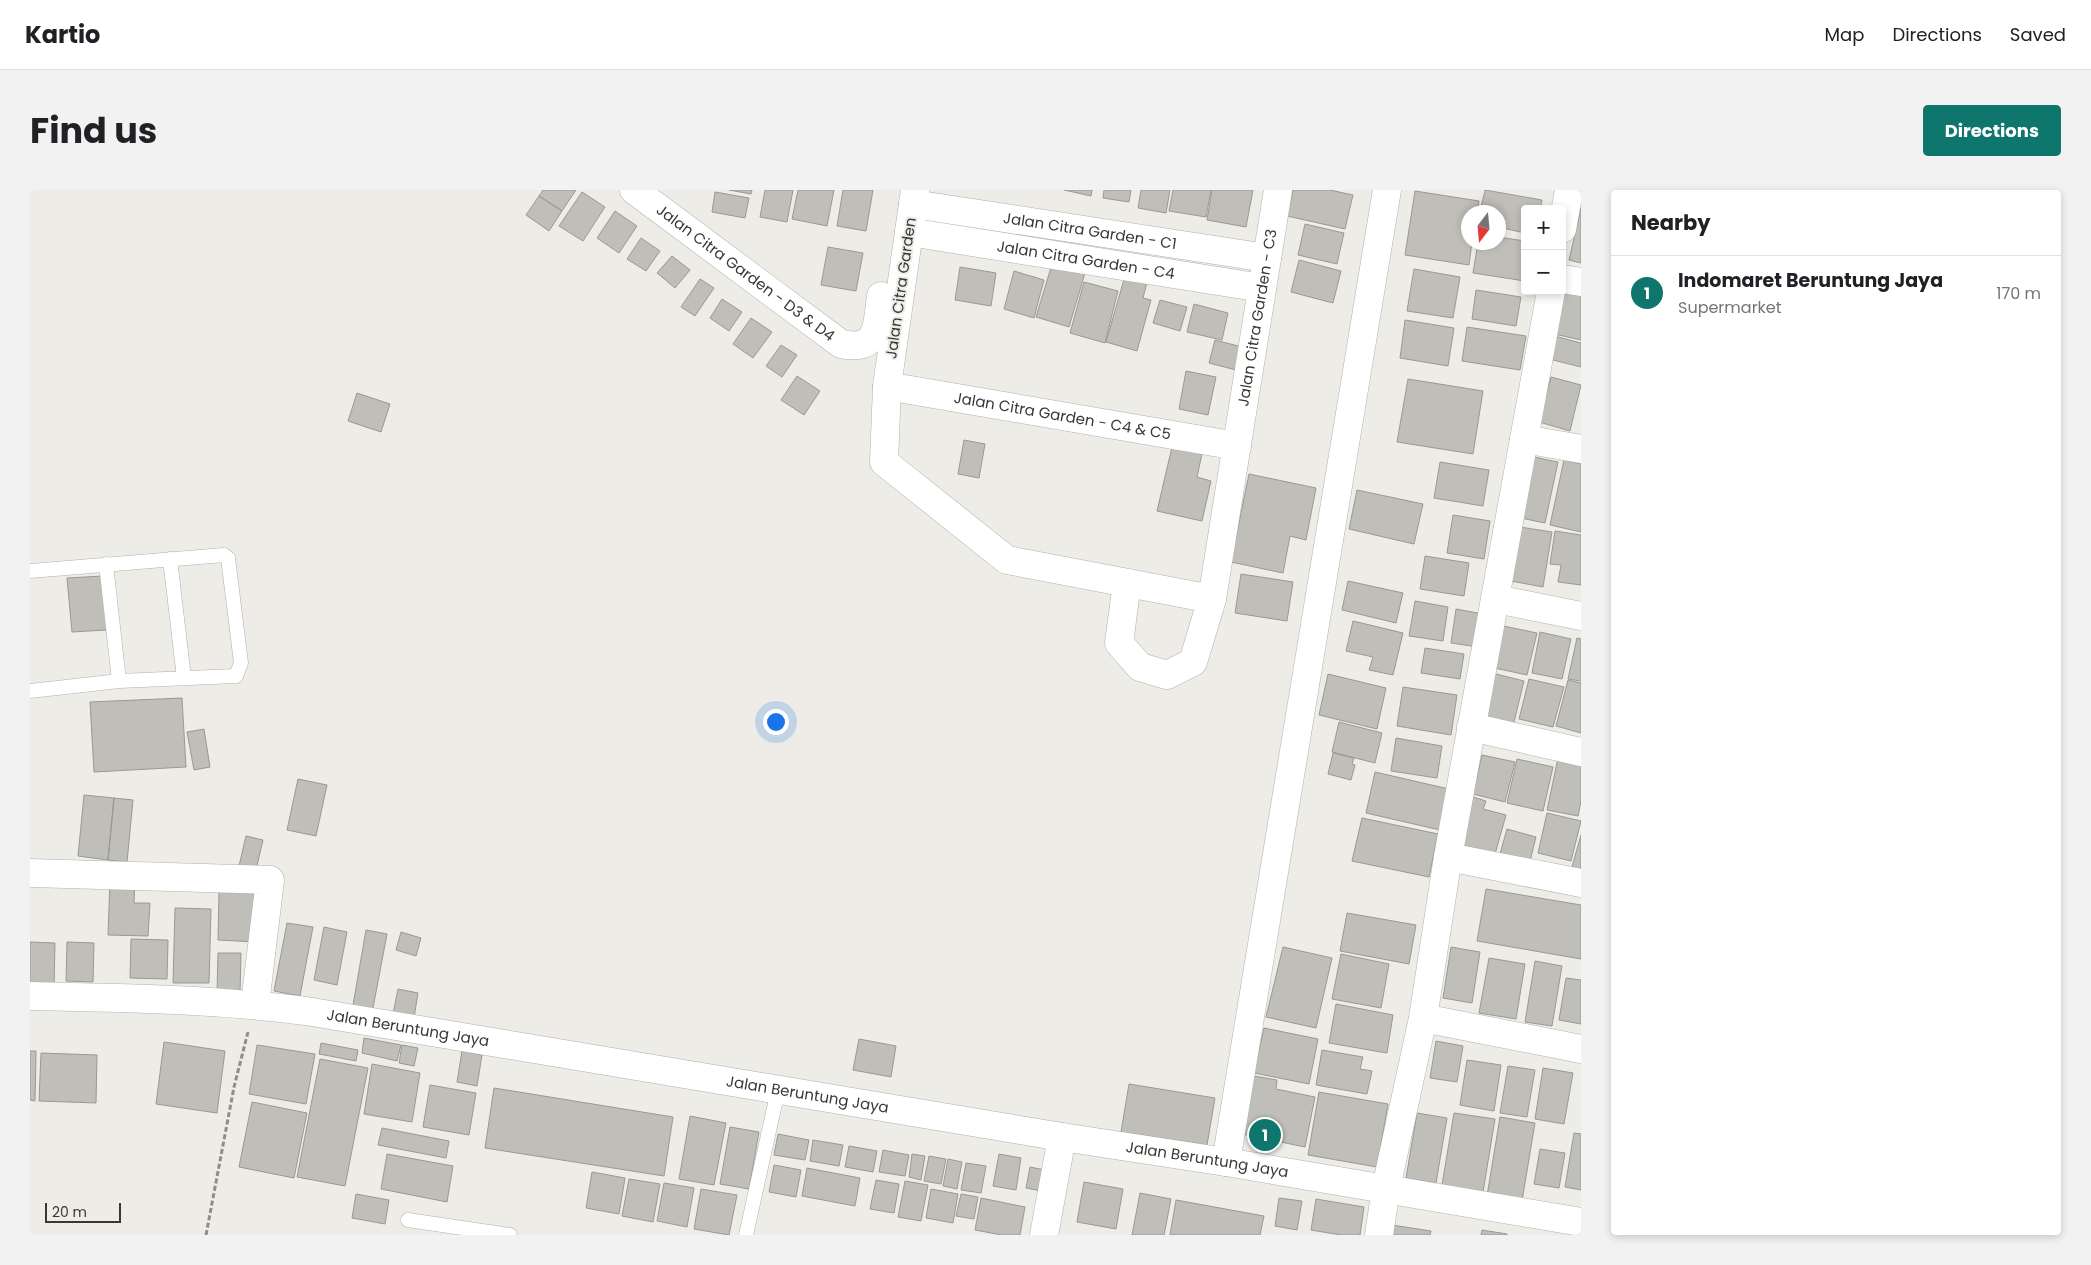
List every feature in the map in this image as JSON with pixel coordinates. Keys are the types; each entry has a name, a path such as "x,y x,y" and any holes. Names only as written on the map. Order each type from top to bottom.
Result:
{"street":[{"name":"Jalan Citra Garden - D3 & D4","path":"634,190 841,344 861,346"},
{"name":"Jalan Citra Garden - C3","path":"1127,583 1119,643 1140,667 1167,675 1193,662 1212,599 1278,190"},
{"path":"1226,1162 1388,190"},
{"path":"1566,207 1569,190"},
{"name":"Jalan Citra Garden","path":"861,346 871,340 876,331 908,195"},
{"name":"Jalan Citra Garden","path":"908,195 909,232 888,386 884,462 1007,560 1127,583"},
{"name":"Jalan Citra Garden - C1","path":"908,195 1266,258"},
{"name":"Jalan Citra Garden - C4","path":"909,232 1262,288"},
{"path":"1566,280 1581,282"},
{"path":"1379,1235 1386,1188 1423,1018 1448,857 1550,295"},
{"name":"Jalan Citra Garden - C4 & C5","path":"888,386 1237,446"},
{"path":"1524,439 1581,450"},
{"path":"1127,583 1212,599"},
{"path":"1496,599 1581,616"},
{"path":"1471,727 1581,752"},
{"path":"1448,857 1581,883"},
{"path":"30,873 270,880 255,1004"},
{"name":"Jalan Beruntung Jaya","path":"30,996 148,998 255,1004 306,1011 1062,1138 1226,1162 1581,1222"},
{"path":"1423,1018 1581,1049"},
{"path":"1044,1235 1062,1138"}],"lane":[{"path":"30,571 220,554 228,558 241,663 236,676 119,681 30,691"},
{"path":"170,559 184,678"},
{"path":"106,564 119,681"},
{"path":"746,1235 778,1090"},
{"path":"408,1220 510,1235"}],"path":[{"path":"206,1235 234,1087 255,1004"}],"building":[{"path":"543,190 576,190 562,211 539,196"},
{"path":"729,190 752,190 751,194"},
{"path":"765,190 793,190 787,222 760,217"},
{"path":"798,190 834,190 827,226 792,219"},
{"path":"843,190 873,190 866,231 837,226"},
{"path":"1064,190 1092,190 1091,196"},
{"path":"1104,190 1131,190 1129,202 1103,198"},
{"path":"1141,190 1170,190 1166,213 1138,208"},
{"path":"1173,190 1211,190 1206,217 1169,211"},
{"path":"1212,190 1253,190 1246,227 1207,220"},
{"path":"1293,190 1330,190 1353,195 1345,229 1287,216"},
{"path":"1485,190 1542,200 1541,205 1521,205 1521,232 1506,229 1506,205 1482,205"},
{"path":"1415,191 1479,201 1478,205 1461,205 1461,250 1471,250 1469,265 1405,255"},
{"path":"582,192 605,207 583,241 559,226"},
{"path":"715,192 749,198 745,218 712,212"},
{"path":"539,196 562,211 549,231 526,215"},
{"path":"1581,208 1581,263 1569,260"},
{"path":"615,211 637,226 619,253 597,238"},
{"path":"1305,224 1344,233 1337,264 1298,255"},
{"path":"641,238 660,251 646,271 627,259"},
{"path":"1506,238 1521,240 1521,280 1473,273 1477,250 1506,250"},
{"path":"828,247 863,253 856,291 821,285"},
{"path":"672,256 690,270 675,288 657,273"},
{"path":"1299,260 1341,271 1333,303 1291,292"},
{"path":"1052,264 1085,273 1069,327 1036,317"},
{"path":"960,267 996,273 991,306 955,300"},
{"path":"1414,269 1460,277 1453,318 1407,311"},
{"path":"1014,271 1044,280 1034,318 1004,309"},
{"path":"1125,276 1147,282 1143,298 1151,300 1137,351 1106,342"},
{"path":"700,279 714,288 695,316 681,307"},
{"path":"1084,282 1118,291 1105,343 1070,333"},
{"path":"1581,289 1581,340 1550,333 1559,295 1566,295 1566,290"},
{"path":"1476,290 1521,297 1516,326 1472,319"},
{"path":"722,299 742,312 729,331 710,318"},
{"path":"1160,300 1187,307 1180,331 1153,323"},
{"path":"1194,304 1228,313 1222,340 1187,332"},
{"path":"751,318 772,332 753,358 733,344"},
{"path":"1405,320 1454,328 1448,366 1400,358"},
{"path":"1467,327 1526,336 1520,370 1462,361"},
{"path":"1551,335 1581,343 1581,367 1545,358"},
{"path":"1215,340 1242,347 1236,370 1209,363"},
{"path":"781,345 797,355 782,377 766,366"},
{"path":"1186,371 1216,377 1208,415 1179,409"},
{"path":"797,376 820,391 804,415 781,400"},
{"path":"1551,377 1581,385 1570,431 1539,422"},
{"path":"1408,379 1483,391 1473,454 1397,442"},
{"path":"357,393 390,404 381,432 348,421"},
{"path":"964,440 985,444 979,478 958,474"},
{"path":"1172,447 1202,454 1197,477 1211,481 1202,521 1157,511"},
{"path":"1529,456 1558,462 1545,523 1516,517"},
{"path":"1564,460 1581,464 1581,532 1550,525"},
{"path":"1440,462 1489,470 1483,506 1434,498"},
{"path":"1249,474 1316,488 1306,540 1290,536 1283,573 1231,562"},
{"path":"1357,490 1423,504 1414,544 1349,529"},
{"path":"1453,515 1490,521 1484,559 1447,553"},
{"path":"1520,527 1552,532 1543,587 1511,581"},
{"path":"1555,531 1581,535 1581,585 1558,582 1561,565 1550,564"},
{"path":"1425,556 1469,563 1464,596 1420,589"},
{"path":"1241,574 1293,582 1287,621 1235,613"},
{"path":"103,576 107,630 72,632 67,578"},
{"path":"1348,581 1403,593 1396,623 1342,610"},
{"path":"1415,601 1448,607 1443,641 1409,636"},
{"path":"1456,609 1483,614 1478,647 1451,643"},
{"path":"1353,621 1403,633 1393,675 1369,670 1373,657 1346,651"},
{"path":"1499,625 1537,633 1527,675 1490,667"},
{"path":"1540,632 1571,639 1562,679 1532,673"},
{"path":"1577,638 1581,639 1581,681 1568,679"},
{"path":"1425,648 1464,654 1460,679 1421,673"},
{"path":"1488,672 1524,681 1513,726 1477,717"},
{"path":"1328,674 1386,688 1377,729 1319,715"},
{"path":"1529,679 1564,687 1553,727 1519,719"},
{"path":"1568,680 1581,683 1581,733 1556,726"},
{"path":"1403,687 1457,695 1451,735 1397,726"},
{"path":"182,698 186,767 94,772 90,702"},
{"path":"1339,722 1382,733 1375,763 1332,752"},
{"path":"204,729 210,767 194,770 187,732"},
{"path":"1396,738 1442,746 1437,778 1391,771"},
{"path":"1333,753 1354,758 1352,764 1355,765 1351,780 1328,774"},
{"path":"1482,755 1515,762 1505,802 1473,794"},
{"path":"1558,758 1581,763 1581,801 1578,816 1547,810"},
{"path":"1517,759 1553,767 1543,811 1507,803"},
{"path":"1375,772 1449,789 1440,830 1366,813"},
{"path":"298,779 327,785 316,836 287,830"},
{"path":"84,795 114,798 108,860 78,856"},
{"path":"1470,796 1486,801 1483,809 1506,815 1495,854 1458,844"},
{"path":"114,798 133,800 127,862 108,860"},
{"path":"1547,813 1581,821 1571,861 1538,853"},
{"path":"1362,818 1438,834 1429,877 1352,861"},
{"path":"1507,829 1536,837 1530,861 1500,854"},
{"path":"1581,835 1581,877 1570,874"},
{"path":"246,836 263,840 256,870 239,866"},
{"path":"110,879 135,880 134,903 150,903 148,936 108,935"},
{"path":"1486,889 1581,905 1581,959 1477,941"},
{"path":"219,892 258,893 256,942 218,940"},
{"path":"175,908 211,909 209,983 173,983"},
{"path":"1347,913 1416,925 1409,964 1340,951"},
{"path":"287,923 313,927 300,996 274,991"},
{"path":"324,927 347,932 337,985 314,980"},
{"path":"366,930 387,934 373,1008 353,1005"},
{"path":"401,932 421,938 416,956 396,950"},
{"path":"131,939 168,940 167,979 130,978"},
{"path":"30,942 55,943 54,989 30,989"},
{"path":"67,942 94,943 93,982 66,981"},
{"path":"1283,947 1332,958 1316,1028 1266,1017"},
{"path":"1451,947 1480,952 1472,1003 1443,998"},
{"path":"218,953 241,953 240,993 217,993"},
{"path":"1341,954 1389,964 1381,1008 1332,999"},
{"path":"1489,958 1525,964 1516,1019 1479,1013"},
{"path":"1535,961 1562,966 1552,1026 1525,1022"},
{"path":"1566,978 1581,980 1581,1024 1559,1020"},
{"path":"398,989 418,993 414,1018 393,1014"},
{"path":"1336,1004 1393,1015 1387,1053 1329,1043"},
{"path":"1264,1028 1318,1039 1309,1084 1254,1073"},
{"path":"364,1038 401,1045 397,1061 362,1053"},
{"path":"859,1039 896,1046 891,1077 853,1070"},
{"path":"1436,1041 1463,1046 1457,1082 1430,1078"},
{"path":"164,1042 225,1051 217,1113 156,1104"},
{"path":"321,1043 358,1050 356,1061 319,1054"},
{"path":"257,1045 315,1054 306,1104 249,1094"},
{"path":"402,1045 418,1048 414,1066 399,1063"},
{"path":"1322,1050 1363,1057 1360,1069 1372,1071 1367,1094 1316,1085"},
{"path":"30,1051 36,1051 35,1101 30,1100"},
{"path":"462,1051 482,1055 477,1086 457,1082"},
{"path":"41,1053 97,1055 96,1103 39,1101"},
{"path":"320,1059 368,1068 345,1186 297,1177"},
{"path":"1467,1060 1501,1065 1494,1111 1460,1105"},
{"path":"372,1064 420,1073 412,1122 364,1114"},
{"path":"1508,1066 1535,1070 1527,1117 1500,1113"},
{"path":"1543,1068 1573,1073 1564,1124 1535,1119"},
{"path":"1254,1076 1277,1080 1276,1089 1315,1097 1305,1147 1242,1134"},
{"path":"1129,1084 1215,1098 1207,1145 1121,1132"},
{"path":"430,1085 476,1093 469,1135 423,1127"},
{"path":"494,1088 673,1117 664,1176 485,1148"},
{"path":"1319,1092 1388,1104 1377,1167 1308,1155"},
{"path":"252,1102 307,1113 294,1178 239,1167"},
{"path":"1417,1113 1447,1118 1436,1183 1406,1178"},
{"path":"1454,1113 1495,1119 1483,1192 1442,1185"},
{"path":"690,1116 726,1123 714,1185 679,1179"},
{"path":"1500,1117 1535,1123 1522,1201 1487,1196"},
{"path":"730,1127 759,1132 749,1189 720,1184"},
{"path":"382,1128 449,1141 446,1158 378,1145"},
{"path":"1574,1133 1581,1134 1581,1190 1565,1187"},
{"path":"778,1134 809,1140 805,1160 774,1155"},
{"path":"813,1140 843,1145 839,1166 810,1161"},
{"path":"849,1146 877,1151 873,1172 845,1167"},
{"path":"1540,1149 1565,1153 1559,1188 1534,1184"},
{"path":"883,1150 909,1155 905,1176 879,1172"},
{"path":"387,1154 453,1166 447,1202 381,1189"},
{"path":"912,1154 925,1156 921,1180 909,1177"},
{"path":"999,1154 1021,1158 1016,1190 993,1186"},
{"path":"929,1156 946,1159 941,1184 924,1181"},
{"path":"948,1159 962,1162 957,1189 943,1186"},
{"path":"966,1163 986,1166 981,1193 961,1190"},
{"path":"774,1165 801,1170 796,1197 769,1192"},
{"path":"1030,1167 1045,1170 1041,1191 1026,1188"},
{"path":"807,1168 860,1178 855,1206 802,1196"},
{"path":"592,1172 625,1178 619,1214 586,1208"},
{"path":"629,1179 660,1184 653,1222 622,1216"},
{"path":"876,1180 899,1184 894,1213 870,1209"},
{"path":"905,1181 928,1185 921,1221 898,1217"},
{"path":"1084,1182 1123,1189 1116,1229 1077,1222"},
{"path":"664,1183 694,1188 687,1227 657,1221"},
{"path":"701,1189 737,1195 729,1235 694,1229"},
{"path":"931,1189 958,1194 953,1223 926,1218"},
{"path":"1140,1193 1171,1199 1164,1235 1132,1235"},
{"path":"356,1194 389,1200 385,1224 352,1218"},
{"path":"961,1194 978,1197 974,1219 956,1216"},
{"path":"981,1198 1025,1207 1020,1235 1002,1235 975,1230"},
{"path":"1279,1198 1302,1201 1297,1230 1275,1226"},
{"path":"1316,1199 1364,1207 1360,1235 1341,1235 1311,1230"},
{"path":"1176,1200 1264,1216 1260,1235 1170,1235"},
{"path":"1392,1225 1431,1231 1430,1235 1391,1235"},
{"path":"1482,1230 1507,1234 1507,1235 1481,1235"}],"place":[{"name":"Indomaret Beruntung Jaya","path":"1265,1135"}]}
